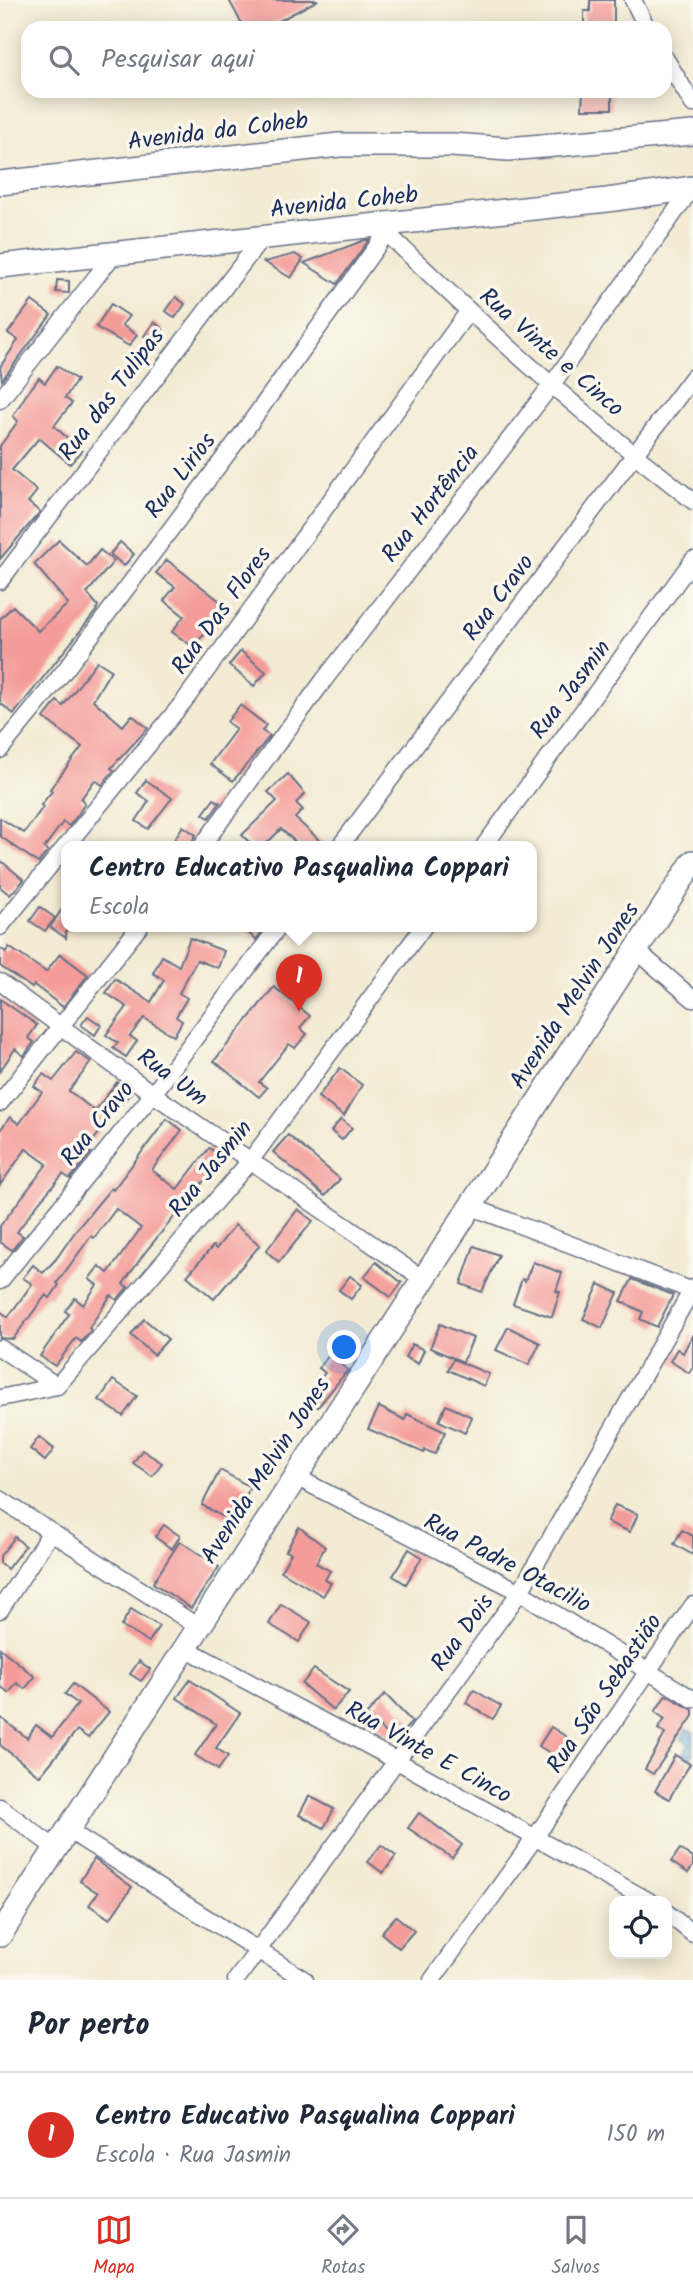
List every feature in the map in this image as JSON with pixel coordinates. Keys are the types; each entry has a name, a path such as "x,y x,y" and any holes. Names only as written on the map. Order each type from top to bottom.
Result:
{"main road":[{"name":"Avenida da Coheb","path":"0,183 339,145 452,145 508,149 693,133"},
{"name":"Avenida Coheb","path":"0,267 262,238 390,228 692,188"},
{"name":"Avenida Melvin Jones","path":"0,1935 183,1647 472,1207 693,862"}],"street":[{"path":"633,0 644,21"},
{"path":"672,70 693,104"},
{"name":"Rua Hortência","path":"206,841 324,680 553,383 692,188"},
{"name":"Rua Vinte e Cinco","path":"390,228 468,312 635,456 693,501"},
{"name":"Rua Lirios","path":"0,750 66,669 245,430 390,228"},
{"name":"Rua das Tulipas","path":"0,580 262,238"},
{"path":"0,400 114,254"},
{"name":"Rua Das Flores","path":"70,841 185,700 468,312"},
{"name":"Rua Cravo","path":"344,841 693,377"},
{"name":"Rua Jasmin","path":"488,841 693,560"},
{"name":"Rua Das Flores","path":"0,927 61,852"},
{"path":"0,1103 135,932"},
{"name":"Rua Cravo","path":"0,1281 152,1094 274,932"},
{"name":"Rua Jasmin","path":"57,1386 250,1161 420,932"},
{"path":"635,949 693,999"},
{"name":"Rua Um","path":"0,982 152,1094 423,1279"},
{"path":"472,1207 693,1290"},
{"name":"Rua Dois","path":"236,1980 399,1762 520,1592 693,1290"},
{"path":"0,1348 57,1386"},
{"path":"0,1398 57,1386"},
{"name":"Rua Padre Otacilio","path":"294,1476 520,1592 693,1699"},
{"path":"0,1499 197,1626"},
{"path":"0,1610 51,1532"},
{"name":"Rua São Sebastião","path":"432,1980 534,1839 693,1605"},
{"name":"Rua Vinte E Cinco","path":"183,1647 399,1762 641,1896"},
{"path":"0,1807 61,1838 305,1980"},
{"path":"672,1917 693,1934"}],"water":[{"path":"687,1729 693,1732 693,1754 690,1759 682,1755 689,1744 681,1739"}],"building":[{"path":"229,0 318,0 279,21 240,21"},
{"path":"590,0 614,0 614,21 584,21 584,11 590,11"},
{"path":"583,98 612,98 612,109 582,109"},
{"path":"369,240 337,284 304,263"},
{"path":"295,254 303,259 291,278 264,262"},
{"path":"57,280 69,281 69,293 56,292"},
{"path":"176,297 185,304 175,318 166,311"},
{"path":"32,301 51,315 2,380 0,367 18,340 8,333"},
{"path":"111,304 129,316 122,325 137,335 129,346 96,327"},
{"path":"154,322 163,329 153,342 144,336"},
{"path":"57,366 77,380 65,398 72,403 54,426 82,451 70,464 39,438 12,470 37,491 28,502 40,512 0,559 0,446 18,421 13,416 26,395 39,378 45,383"},
{"path":"59,540 87,566 100,550 114,561 87,593 98,606 96,611 14,714 0,703 0,619 13,606 38,631 68,604 34,564"},
{"path":"120,542 134,554 124,566 110,554"},
{"path":"167,560 230,609 208,636 205,634 192,646 172,632 184,616 164,600 175,587 156,573"},
{"path":"241,651 266,672 254,686 229,665"},
{"path":"97,661 111,670 93,700 123,726 132,715 148,728 111,768 114,770 102,785 95,780 81,799 85,803 79,813 69,826 63,822 44,848 48,851 38,863 0,836 0,818 24,833 43,807 41,805 52,791 50,789 82,747 44,718 57,701 63,706"},
{"path":"240,705 266,725 262,731 270,736 233,781 210,764 236,729 227,722"},
{"path":"288,774 305,794 296,803 303,810 295,818 320,841 294,841 281,829 269,841 248,841 242,835 277,801 268,792"},
{"path":"146,780 172,798 148,829 136,821 149,801 137,793"},
{"path":"214,799 220,803 209,818 203,814"},
{"path":"183,826 196,835 192,841 173,841"},
{"path":"0,860 24,880 10,895 0,887"},
{"path":"40,907 55,918 45,931 30,921"},
{"path":"61,910 61,932 66,932 66,938 50,927"},
{"path":"247,932 262,932 256,940"},
{"path":"190,938 224,951 218,968 197,960 179,993 187,998 176,1017 182,1021 174,1036 144,1018 130,1036 137,1041 126,1057 113,1048 118,1043 106,1035 127,1007 106,993 115,979 151,1002 164,980 153,973 162,956 179,966"},
{"path":"9,947 46,972 60,954 88,975 63,1007 34,985 32,988 0,966 0,948 6,952"},
{"path":"274,987 310,1016 300,1028 307,1034 295,1048 289,1044 259,1082 267,1088 259,1097 214,1061"},
{"path":"0,999 37,1025 28,1038 34,1042 24,1056 15,1049 0,1071"},
{"path":"88,1016 101,1025 95,1035 81,1025"},
{"path":"76,1052 91,1062 69,1091 95,1111 117,1082 131,1093 109,1118 87,1150 91,1153 70,1179 63,1174 39,1202 17,1232 23,1236 12,1250 0,1242 0,1226 47,1164 26,1149 0,1185 0,1130 10,1117 19,1124 42,1092 34,1086 43,1074 53,1081"},
{"path":"340,1068 362,1085 344,1116 318,1097"},
{"path":"167,1119 182,1130 152,1170 177,1189 209,1148 223,1158 146,1251 123,1284 128,1287 117,1300 111,1295 89,1328 91,1330 81,1342 76,1338 55,1366 40,1356 69,1314 65,1311 75,1298 83,1305 97,1285 89,1279 99,1266 108,1273 141,1228 116,1209 94,1238 91,1236 57,1283 59,1285 50,1298 46,1295 13,1339 0,1338 0,1311 8,1317 32,1284 23,1278 33,1265 43,1273 56,1259 77,1229 111,1188 113,1190"},
{"path":"341,1119 352,1128 342,1140 331,1131"},
{"path":"288,1135 340,1179 325,1196 273,1152"},
{"path":"298,1209 313,1221 279,1262 266,1251"},
{"path":"235,1225 260,1245 214,1299 187,1276 213,1246 216,1249"},
{"path":"474,1246 499,1255 482,1292 461,1284"},
{"path":"376,1262 402,1283 391,1297 364,1277"},
{"path":"533,1262 562,1273 556,1291 560,1292 552,1317 513,1304 522,1279 525,1281"},
{"path":"350,1276 362,1285 351,1299 339,1290"},
{"path":"632,1279 673,1295 657,1327 640,1319 643,1312 621,1301"},
{"path":"599,1284 618,1293 602,1328 583,1319"},
{"path":"144,1319 168,1339 154,1355 131,1335"},
{"path":"440,1324 473,1338 463,1362 430,1348"},
{"path":"508,1327 540,1343 529,1365 496,1350"},
{"path":"693,1334 693,1367 689,1373 670,1361 677,1349 683,1353"},
{"path":"412,1344 424,1350 418,1364 405,1357"},
{"path":"329,1355 348,1370 318,1407 306,1397 325,1373 319,1368"},
{"path":"453,1359 489,1374 484,1386 448,1370"},
{"path":"113,1380 137,1396 123,1416 99,1400"},
{"path":"446,1405 472,1417 465,1433 439,1421"},
{"path":"379,1407 405,1420 407,1414 445,1432 435,1454 425,1450 424,1453 368,1429"},
{"path":"39,1437 54,1449 45,1461 30,1449"},
{"path":"142,1450 162,1463 152,1476 133,1463"},
{"path":"220,1470 250,1487 234,1523 202,1505"},
{"path":"615,1505 638,1514 630,1532 607,1522"},
{"path":"164,1525 180,1536 172,1549 155,1537"},
{"path":"299,1527 325,1547 316,1563 330,1571 325,1580 331,1583 323,1596 281,1571 291,1553 286,1551"},
{"path":"682,1530 693,1536 693,1555 674,1544"},
{"path":"15,1537 25,1546 7,1569 0,1563 0,1556"},
{"path":"180,1541 219,1567 191,1608 153,1583"},
{"path":"409,1549 422,1557 406,1584 393,1576"},
{"path":"281,1604 311,1622 299,1642 269,1624"},
{"path":"131,1609 159,1626 149,1642 121,1626"},
{"path":"0,1648 35,1677 25,1689 17,1683 9,1693 0,1686"},
{"path":"139,1661 150,1669 141,1681 130,1674"},
{"path":"314,1669 349,1692 333,1710 302,1684"},
{"path":"190,1680 240,1713 216,1748 228,1756 218,1770 195,1755 216,1724 177,1698"},
{"path":"73,1684 109,1712 88,1738 77,1730 40,1776 0,1745 0,1717 27,1738 36,1725 52,1737 78,1704 65,1694"},
{"path":"474,1690 501,1706 493,1719 466,1703"},
{"path":"385,1694 412,1722 394,1741 366,1715"},
{"path":"666,1695 693,1710 693,1716 653,1774 645,1769 665,1734 658,1729 665,1719 655,1712"},
{"path":"551,1727 570,1739 558,1758 539,1746"},
{"path":"675,1755 690,1764 669,1799 655,1791"},
{"path":"309,1796 334,1809 324,1828 299,1815"},
{"path":"419,1813 462,1845 452,1858 408,1828"},
{"path":"381,1845 396,1856 383,1873 368,1862"},
{"path":"680,1849 693,1858 693,1866 688,1873 671,1862"},
{"path":"94,1859 132,1887 110,1919 89,1905 98,1893 80,1881"},
{"path":"396,1916 414,1931 399,1948 381,1933"}],"place":[{"name":"Centro Educativo Pasqualina Coppari","path":"299,1012"}]}
